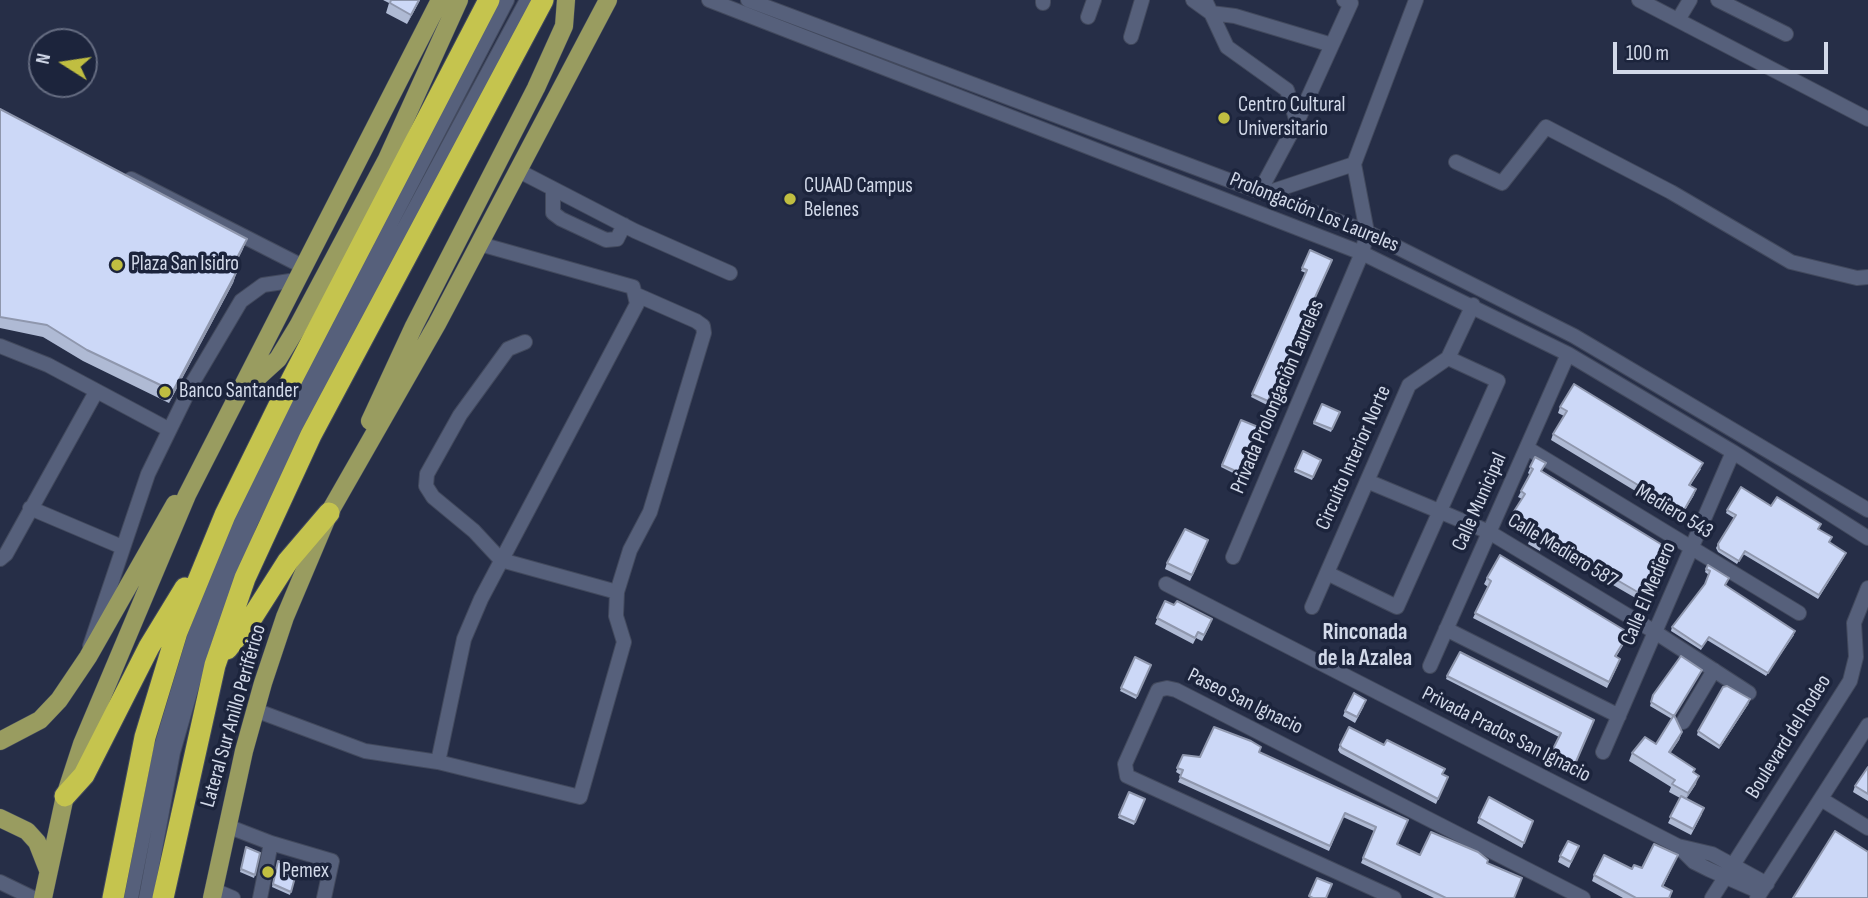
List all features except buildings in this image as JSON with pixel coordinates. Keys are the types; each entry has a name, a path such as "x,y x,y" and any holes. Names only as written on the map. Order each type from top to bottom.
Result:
{"highway":[{"path":"65,796 85,775 149,647 194,575 292,379 489,0"},
{"path":"159,898 215,664 245,578 284,491 543,0"},
{"path":"215,664 253,616 288,561 329,513"},
{"path":"113,898 145,737 177,632 225,515"}],"main road":[{"path":"43,898 65,796 82,744 187,495 440,0"},
{"path":"239,394 278,359 387,159 459,0"},
{"path":"364,451 365,431 380,397 561,35 566,16 566,0"},
{"name":"Lateral Sur Anillo Periférico","path":"213,894 255,710 285,617 329,513 480,244 608,0"},
{"path":"0,741 20,733 40,720 59,701 88,657 170,508 187,495"},
{"path":"0,818 27,831 37,842 48,870"}],"street":[{"path":"131,898 160,750 194,637 236,530 279,438 507,0"},
{"path":"159,898 173,752 204,644 251,522 353,323 527,0"},
{"name":"Prolongación Los Laureles","path":"709,0 1362,253 1473,305 1568,354 1733,452 1868,538"},
{"name":"Prolongación Los Laureles","path":"748,0 1367,232 1574,335 1868,510"},
{"path":"1088,17 1094,0"},
{"path":"1131,37 1142,0"},
{"path":"1193,0 1235,16 1332,45"},
{"path":"1367,232 1354,164 1416,0"},
{"path":"1639,0 1868,119"},
{"path":"1678,20 1690,0"},
{"path":"1718,0 1786,34"},
{"path":"1263,192 1332,45 1348,1"},
{"path":"1208,7 1227,47 1287,90 1297,122"},
{"path":"1065,136 1071,120"},
{"path":"1456,162 1502,183 1546,127 1671,192 1791,262 1857,278 1868,276"},
{"path":"1263,192 1354,164"},
{"path":"519,172 624,225 730,273"},
{"path":"119,173 301,274"},
{"path":"553,191 553,213 561,219 606,240 617,239 624,225"},
{"name":"Privada Prolongación Laureles","path":"1233,557 1362,253 1367,232"},
{"path":"438,762 464,639 501,560 637,304 638,295 634,288 480,244"},
{"path":"88,657 99,610 148,474 168,429 241,301 263,285 301,274"},
{"path":"255,710 365,751 438,762 580,797 624,642 616,616 617,592 631,550 650,512 704,332 703,326 696,321 638,295"},
{"path":"1327,573 1398,607 1499,381 1448,358 1473,305"},
{"path":"525,342 508,349 460,415 426,479 426,486 433,497 474,531 501,560 617,592"},
{"path":"0,346 26,354 168,429"},
{"name":"Calle Municipal","path":"1430,666 1568,354"},
{"name":"Circuito Interior Norte","path":"1312,607 1409,385 1448,358"},
{"path":"0,559 6,554 96,391"},
{"name":"Mediero 543","path":"1527,448 1799,613"},
{"name":"Calle El Mediero","path":"1603,752 1733,452"},
{"name":"Calle Mediero 587","path":"1367,481 1489,532 1655,632 1749,693"},
{"path":"30,508 122,547"},
{"name":"Privada Prados San Ignacio","path":"1166,584 1678,846 1694,862 1729,871 1761,891"},
{"name":"Boulevard del Rodeo","path":"1712,898 1850,681 1856,657 1854,623 1868,587"},
{"path":"1446,629 1619,716"},
{"path":"1683,722 1714,670"},
{"name":"Paseo San Ignacio","path":"1395,898 1127,776 1125,764 1158,690 1176,690 1583,898"},
{"path":"1761,891 1868,725"},
{"path":"1821,799 1868,828"},
{"path":"227,826 332,861 324,898"},
{"path":"260,898 271,842"},
{"path":"0,882 33,898"},
{"path":"213,894 233,898"}],"place":[{"name":"Centro Cultural Universitario","path":"1224,118"},
{"name":"CUAAD Campus Belenes","path":"790,199"},
{"name":"Plaza San Isidro","path":"117,265"},
{"name":"Banco Santander","path":"165,392"},
{"name":"Pemex","path":"268,872"}],"district":[{"name":"Rinconada de la Azalea","path":"1365,646"}]}
